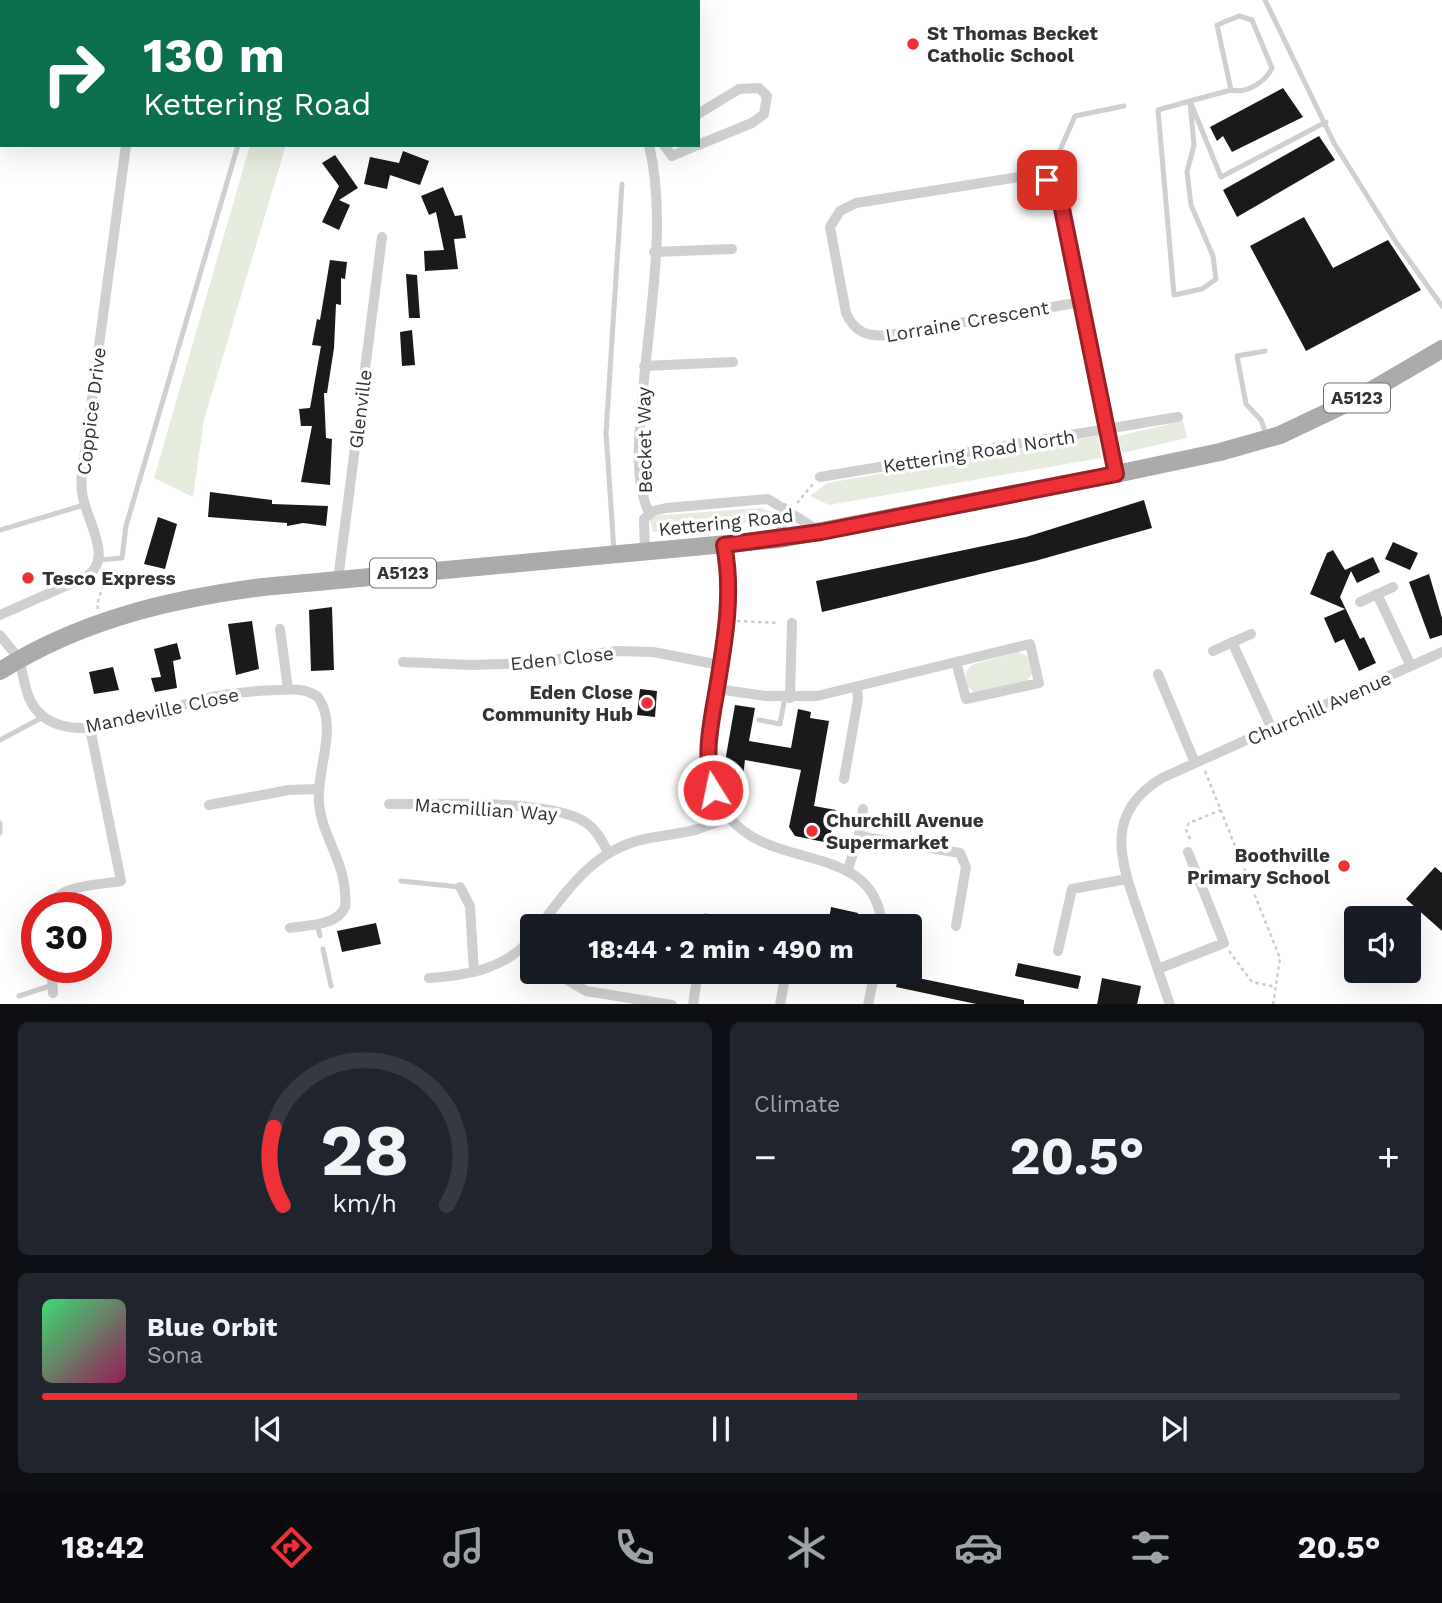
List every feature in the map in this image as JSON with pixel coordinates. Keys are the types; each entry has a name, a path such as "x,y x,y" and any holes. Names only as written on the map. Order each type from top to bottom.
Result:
{"main road":[{"name":"Kettering Road","path":"0,671 50,642 102,622 181,599 338,580 780,538 1116,474 1268,439 1324,415 1442,349"}],"street":[{"path":"700,113 739,89 759,88 767,96 764,114 752,123 700,144"},
{"name":"Coppice Drive","path":"99,560 98,546 85,505 82,472 126,147"},
{"path":"665,147 672,156 693,147"},
{"name":"Becket Way","path":"649,513 643,497 641,470 644,366 656,206 650,149"},
{"name":"Lorraine Crescent","path":"1047,180 1031,175 856,203 840,211 834,217 830,237 846,313 856,328 875,337 1081,302"},
{"path":"1047,180 1060,199 1116,474"},
{"name":"Glenville","path":"338,580 382,237"},
{"path":"654,252 732,249"},
{"name":"Becket Way","path":"644,366 733,362"},
{"name":"Kettering Road North","path":"820,477 1178,417"},
{"path":"645,552 643,524 649,513 763,499 782,507 821,532"},
{"path":"780,538 782,507"},
{"path":"724,545 729,577 727,620 707,759 713,790 739,829 766,846 848,869 872,892 878,914"},
{"path":"0,615 86,577 99,560"},
{"path":"1360,602 1393,587"},
{"path":"1377,594 1411,666"},
{"path":"787,697 792,623"},
{"path":"280,629 288,689"},
{"path":"1213,651 1251,634"},
{"path":"0,635 18,659 23,688 43,717"},
{"path":"1232,642 1272,729"},
{"path":"717,689 787,697 817,696 857,687 956,662 1030,644 1039,683 966,699 956,662"},
{"name":"Eden Close","path":"403,662 472,665 530,663 616,651 653,652 720,665"},
{"name":"Churchill Avenue","path":"1170,1004 1127,879 1120,843 1129,809 1151,784 1442,652"},
{"path":"1158,674 1198,762"},
{"path":"844,779 858,699 857,687"},
{"name":"Mandeville Close","path":"43,717 68,727 90,728 233,693 288,689 313,693 327,712 319,789 321,816 339,859 346,897 345,906 338,918 290,928"},
{"path":"63,892 121,881 90,728"},
{"path":"209,805 289,790 319,789"},
{"name":"Macmillian Way","path":"388,804 554,811 590,825 608,852"},
{"path":"848,869 859,835 863,809"},
{"path":"550,914 588,868 608,852 649,838 707,828 728,816"},
{"path":"859,835 960,853 966,871 956,926"},
{"path":"1158,969 1224,943 1188,852"},
{"path":"1058,951 1072,889 1127,879"},
{"path":"460,887 470,906 474,972"},
{"path":"429,978 474,972 520,951"},
{"path":"52,983 53,989"},
{"path":"574,984 586,991 672,1004"},
{"path":"693,1004 696,984"},
{"path":"780,1004 784,984"},
{"path":"868,1004 872,984"}],"lane":[{"path":"1265,0 1275,26 1326,122 1334,144 1396,242 1442,306"},
{"path":"1190,101 1194,145 1187,172 1191,205 1213,256 1216,279 1202,289 1174,295 1158,110 1190,101 1231,90 1247,90 1267,78 1272,68 1252,20 1239,16 1217,25 1231,90"},
{"path":"1190,101 1221,177 1326,122"},
{"path":"1047,180 1075,116 1124,106"},
{"path":"99,560 122,558 126,526 237,147"},
{"path":"614,554 606,421 622,184"},
{"path":"1265,351 1237,356 1245,404 1261,420 1268,439"},
{"path":"0,530 85,505"},
{"path":"759,720 780,724 787,697"},
{"path":"0,740 43,717"},
{"path":"0,823 0,833"},
{"path":"401,881 460,887"},
{"path":"317,923 320,936"},
{"path":"323,949 331,986"},
{"path":"19,996 53,989"}],"path":[{"path":"782,507 796,505 820,477"},
{"path":"102,622 97,604 111,561"},
{"path":"727,620 792,623"},
{"path":"1198,762 1221,810 1280,958 1273,1004"},
{"path":"1188,852 1191,843 1186,829 1189,823 1221,810"},
{"path":"1224,943 1252,982 1276,987"}],"shaded area":[{"path":"249,147 285,147 204,420 193,497 154,478"},
{"path":"1183,421 1187,438 1122,453 1118,436"},
{"path":"1098,436 1101,458 829,505 810,496 827,483"},
{"path":"761,508 772,512 766,521 653,532 649,516"},
{"path":"1018,652 1027,656 1032,674 1026,682 974,692 967,686 966,672 971,665"}],"building":[{"path":"1283,88 1303,117 1232,152 1223,136 1217,141 1210,127"},
{"path":"1319,136 1335,160 1237,217 1223,190"},
{"path":"403,151 429,161 420,185 390,175 387,189 364,184 370,157 399,163"},
{"path":"335,155 358,188 339,200 350,205 339,230 322,222 339,186 322,163"},
{"path":"443,187 455,216 462,215 466,238 454,239 458,269 425,271 424,251 444,250 436,212 429,215 421,196"},
{"path":"1304,217 1333,268 1388,240 1421,290 1306,351 1250,246"},
{"path":"330,260 347,262 345,279 341,278 341,305 336,304 334,348 327,393 324,393 326,438 332,439 330,485 301,482 312,426 301,426 299,409 310,408 321,346 312,345 317,319 320,320"},
{"path":"406,274 417,275 420,318 409,318"},
{"path":"412,330 415,365 402,366 400,332"},
{"path":"210,492 272,500 272,504 328,506 326,526 303,523 287,526 287,523 208,517"},
{"path":"1144,500 1152,528 1035,561 822,612 816,581 1026,537"},
{"path":"158,517 177,524 165,569 144,564"},
{"path":"1393,542 1418,553 1410,570 1385,559"},
{"path":"1333,550 1345,570 1373,557 1380,572 1357,583 1351,571 1340,597 1360,639 1364,637 1376,663 1359,671 1344,639 1335,643 1324,618 1345,609 1310,594 1327,553"},
{"path":"1429,574 1442,618 1442,635 1430,639 1409,582"},
{"path":"332,607 334,670 311,671 309,610"},
{"path":"252,621 259,669 236,675 228,624"},
{"path":"177,643 181,659 173,661 177,688 155,692 151,678 161,677 154,649"},
{"path":"113,667 119,690 94,694 89,672"},
{"name":"Eden Close Community Hub","path":"640,689 657,691 655,717 637,715"},
{"path":"735,705 755,708 749,741 791,748 798,709 811,712 810,718 829,721 814,806 836,810 829,843 795,836 789,827 801,770 745,760 743,776 723,773"},
{"path":"1435,867 1442,873 1442,931 1421,912 1421,906 1414,906 1406,899"},
{"path":"831,907 858,913 858,914 830,914"},
{"path":"376,923 381,944 342,952 337,931"},
{"path":"1018,963 1081,976 1078,989 1015,976"},
{"path":"1102,978 1141,986 1137,1004 1097,1004"},
{"path":"922,979 1024,1000 1024,1004 976,1004 896,987 897,984 922,984"}],"place":[{"name":"St Thomas Becket Catholic School","path":"913,44"},
{"name":"Tesco Express","path":"28,578"},
{"name":"Eden Close Community Hub","path":"647,703"},
{"name":"Churchill Avenue Supermarket","path":"812,831"},
{"name":"Boothville Primary School","path":"1344,866"}],"route":[{"path":"713,790 707,759 729,589 729,567 724,545 821,532 1116,474 1060,199 1056,188 1047,180"}]}
